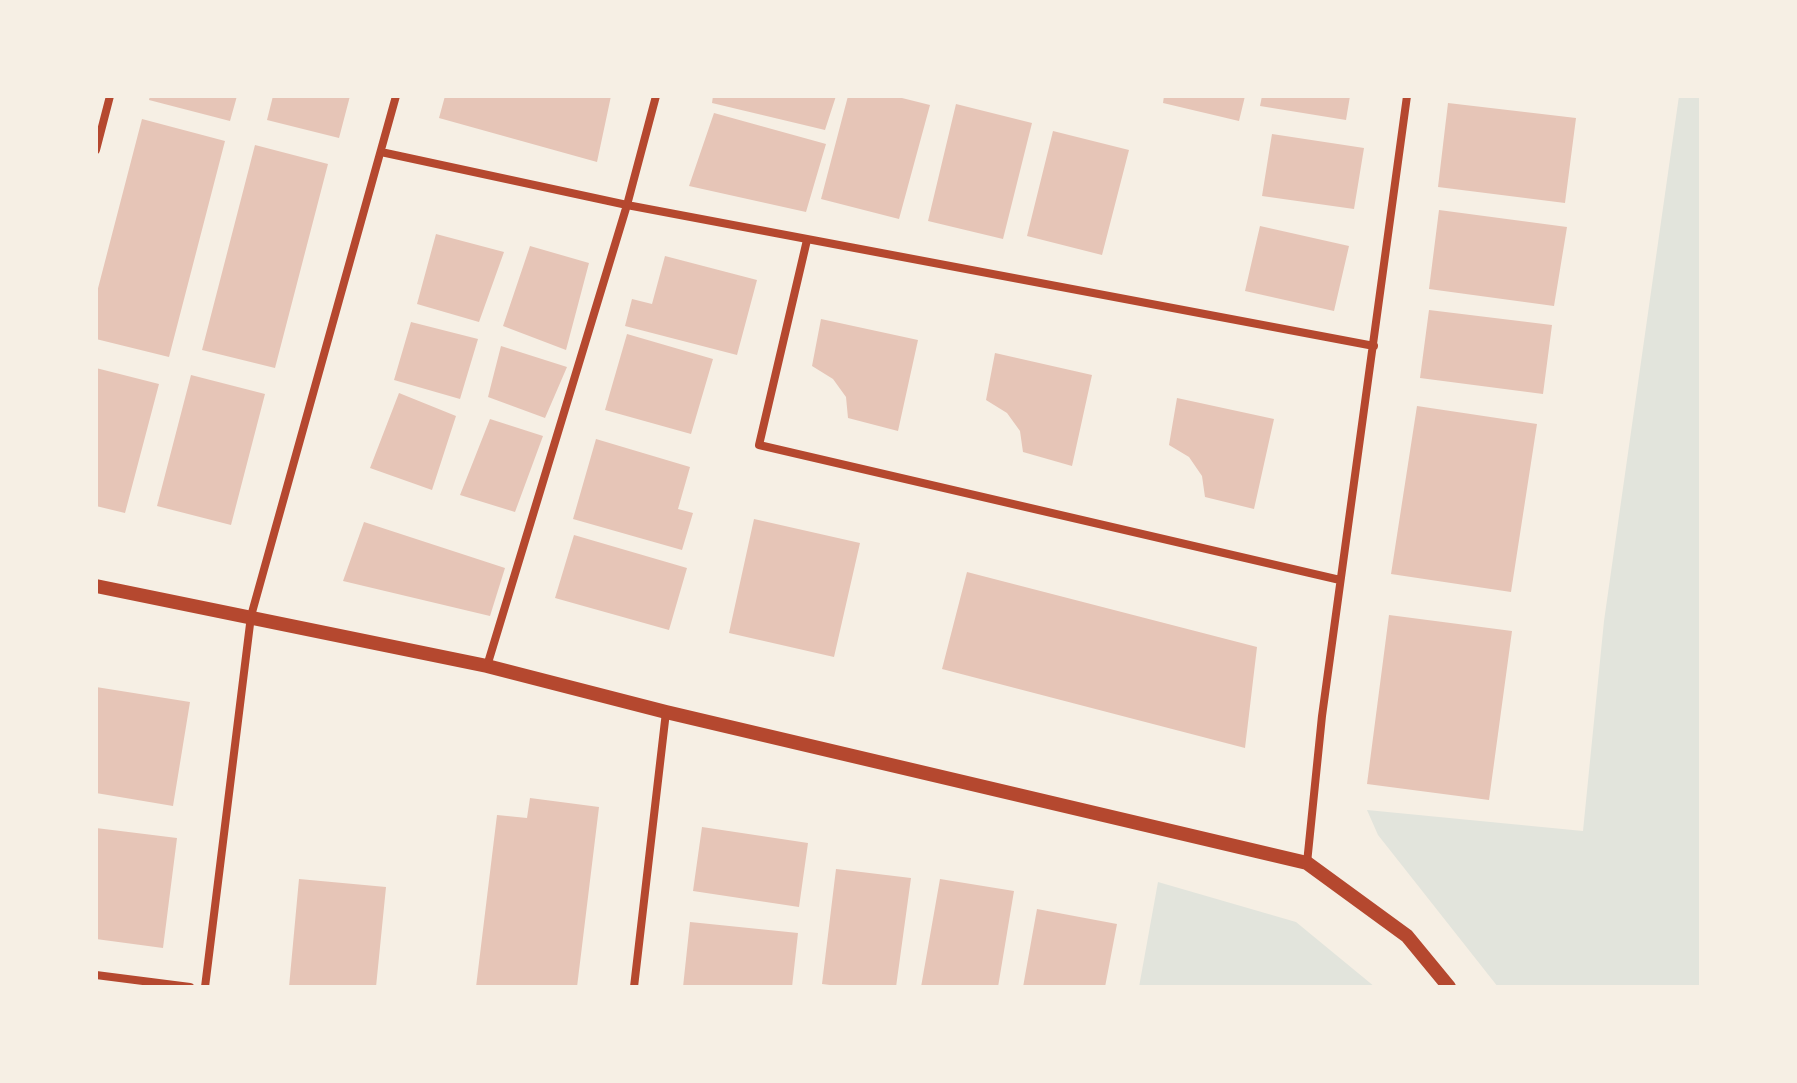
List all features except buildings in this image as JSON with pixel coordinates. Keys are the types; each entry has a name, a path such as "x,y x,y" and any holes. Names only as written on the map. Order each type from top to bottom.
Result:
{"street":[{"path":"96,150 110,96"},
{"path":"205,987 251,616 396,96"},
{"path":"487,666 627,205 656,96"},
{"path":"1307,863 1322,716 1407,96"},
{"path":"381,152 627,205 1374,346"},
{"path":"807,240 759,445 1340,580"},
{"path":"96,586 487,666 666,712 1307,863 1407,936 1449,987"},
{"path":"634,987 666,712"},
{"path":"96,975 190,987"}],"shaded area":[{"path":"1679,96 1701,96 1701,987 1498,987 1378,835 1367,810 1583,831 1604,621"},
{"path":"1158,882 1296,922 1375,987 1139,987"}]}
